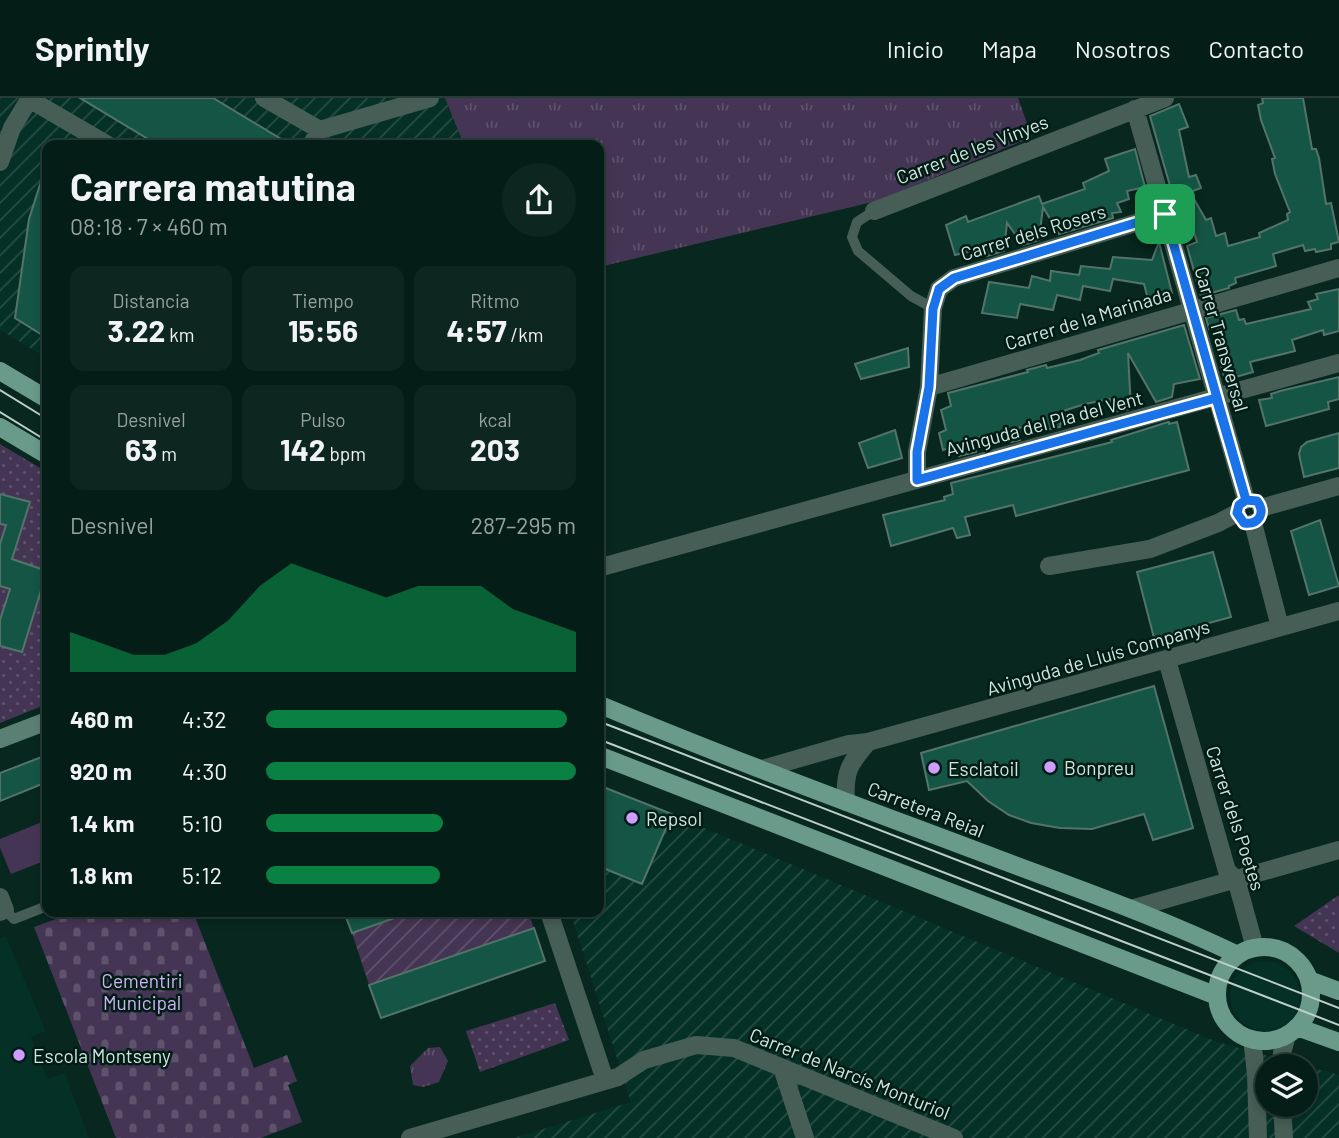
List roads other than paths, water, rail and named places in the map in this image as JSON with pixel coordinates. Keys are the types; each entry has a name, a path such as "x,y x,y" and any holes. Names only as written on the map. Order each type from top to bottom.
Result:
{"main road":[{"path":"0,371 42,396"},
{"path":"0,427 42,453"},
{"name":"Carretera Reial","path":"604,706 1200,937 1246,952 1272,948 1288,954 1300,965 1308,980"},
{"path":"604,757 1217,996"},
{"path":"1246,952 1221,975 1217,996 1225,1021 1252,1039 1270,1041 1292,1031 1309,1008 1311,997 1308,980 1339,991"},
{"path":"1292,1031 1339,1042"}],"street":[{"path":"0,162 12,128 29,98 100,140"},
{"path":"264,98 315,138 430,98"},
{"name":"Carrer de les Vinyes","path":"874,211 1165,98"},
{"name":"Carrer Transversal","path":"1135,109 1280,627"},
{"name":"Carrer dels Rosers","path":"917,480 917,452 929,387 933,309 939,289 954,278 1165,214"},
{"name":"Carrer de la Marinada","path":"929,387 1339,268"},
{"name":"Avinguda del Pla del Vent","path":"604,566 1339,363"},
{"path":"1049,566 1150,549 1249,511 1339,486"},
{"name":"Avinguda de Lluís Companys","path":"762,769 1339,611"},
{"name":"Carrer dels Poetes","path":"1167,660 1227,871 1236,879 1246,952"},
{"path":"0,739 42,723"},
{"path":"846,802 845,780 850,762 868,742"},
{"path":"1131,909 1339,850"},
{"path":"551,917 605,1080"},
{"path":"1282,1054 1292,1031"},
{"path":"1252,1039 1258,1138"},
{"name":"Carrer de Narcís Monturiol","path":"410,1138 618,1077 644,1060 695,1045 734,1048 954,1138"},
{"path":"782,1068 805,1138"},
{"path":"1282,1117 1283,1138"}],"lane":[{"path":"874,211 857,222 852,237 858,251 911,296 933,309"},
{"path":"2,906 14,919 42,908"}],"tram line":[{"path":"0,390 42,416"},
{"path":"0,412 42,438"},
{"path":"604,723 1339,1008"},
{"path":"604,741 1339,1025"}],"place":[{"name":"Bonpreu","path":"1050,767"},
{"name":"Esclatoil","path":"934,768"},
{"name":"Repsol","path":"632,818"},
{"name":"Escola Montseny","path":"19,1055"}],"park label":[{"name":"Cementiri Municipal","path":"142,991"}]}
